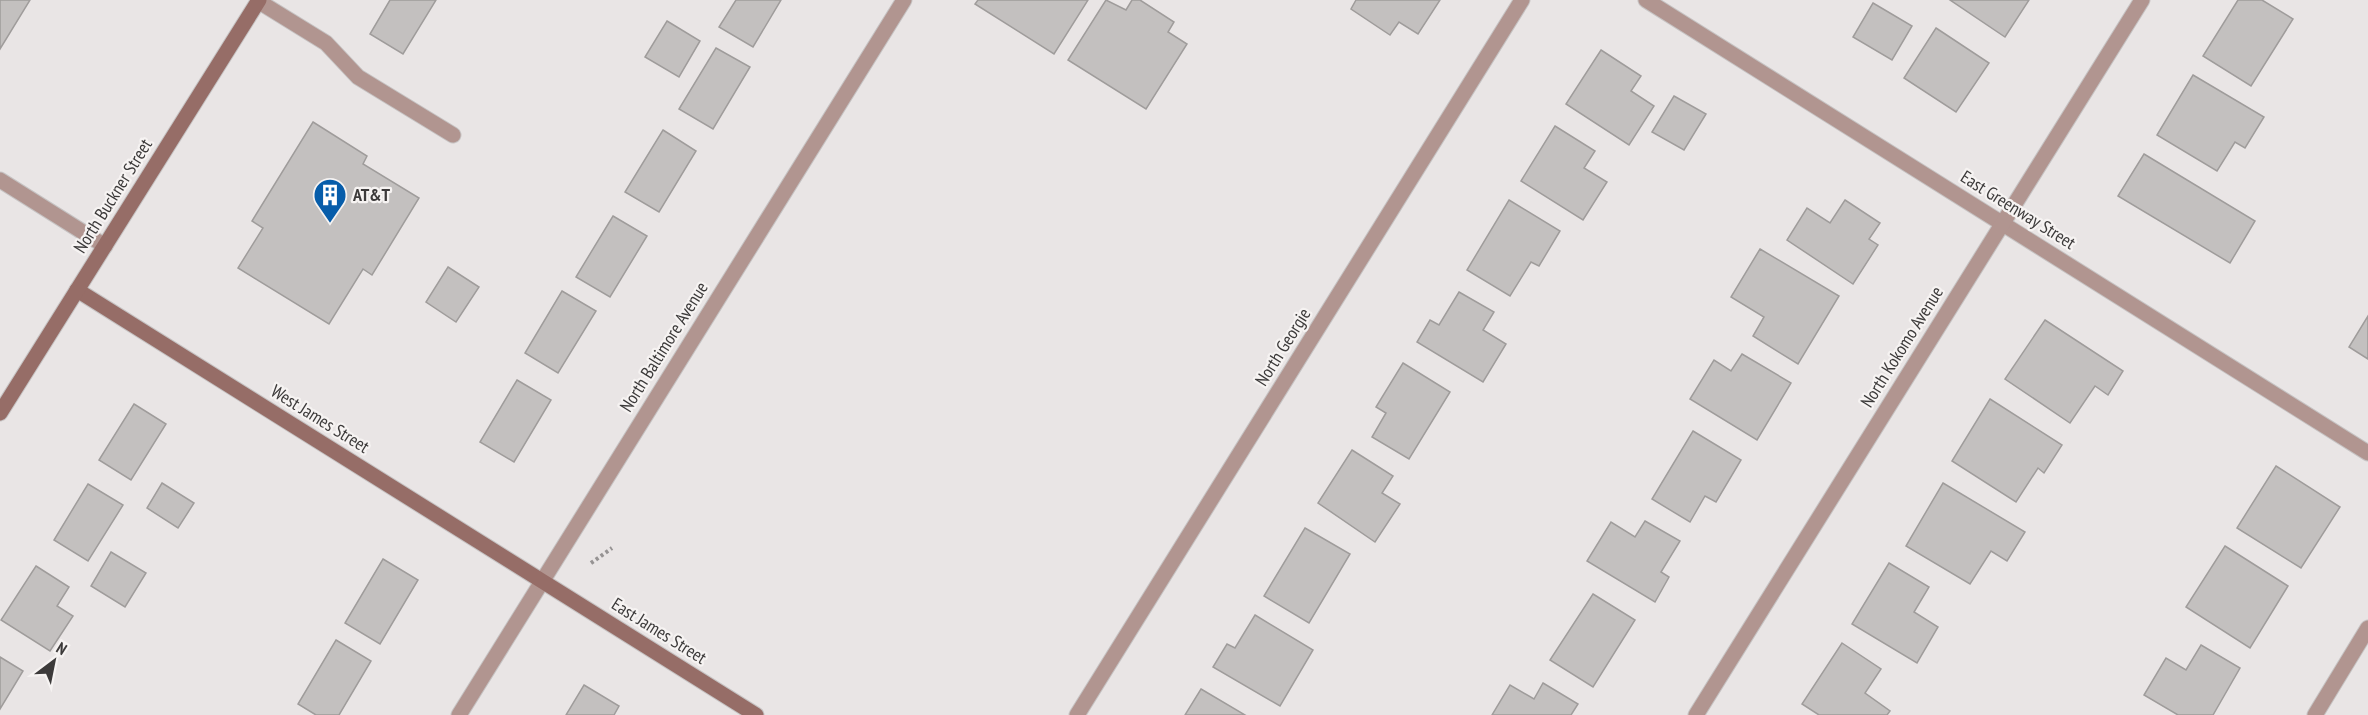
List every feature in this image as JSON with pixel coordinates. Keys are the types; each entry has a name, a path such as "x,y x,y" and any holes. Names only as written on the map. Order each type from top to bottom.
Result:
{"street":[{"name":"North Baltimore Avenue","path":"459,715 904,0"},
{"name":"North Georgie","path":"1077,715 1522,0"},
{"name":"East Greenway Street","path":"1646,0 2368,453"},
{"name":"North Kokomo Avenue","path":"1696,715 2142,0"},
{"path":"258,1 326,43 358,77 453,135"},
{"name":"North Buckner Street","path":"0,413 258,1"},
{"path":"0,180 105,246"},
{"name":"West James Street","path":"77,290 542,581"},
{"name":"East James Street","path":"542,581 756,715"},
{"path":"2315,715 2368,628"}],"path":[{"path":"591,563 612,548"}],"building":[{"path":"0,0 30,0 0,49"},
{"path":"390,0 436,0 403,54 370,34"},
{"path":"736,0 781,0 753,47 719,27"},
{"path":"978,0 1088,0 1054,54 975,4"},
{"path":"1106,0 1126,10 1132,0 1140,0 1174,22 1168,32 1187,44 1146,109 1068,60"},
{"path":"1356,0 1440,0 1418,34 1399,22 1390,35 1351,9"},
{"path":"1950,0 2029,0 2005,37"},
{"path":"2238,0 2262,0 2293,19 2251,86 2203,56"},
{"path":"1873,3 1912,26 1892,60 1853,37"},
{"path":"667,21 700,41 679,77 645,57"},
{"path":"1936,28 1989,63 1956,112 1904,78"},
{"path":"716,48 750,67 713,129 679,109"},
{"path":"1601,50 1641,76 1631,91 1654,106 1629,145 1566,104"},
{"path":"2193,75 2264,117 2245,148 2235,142 2217,171 2157,135"},
{"path":"1674,96 1706,114 1684,150 1652,132"},
{"name":"AT&T","path":"313,122 367,156 363,164 419,198 372,275 363,269 329,324 238,268 263,228 252,221"},
{"path":"1555,126 1595,151 1584,168 1607,182 1583,220 1521,181"},
{"path":"663,130 696,151 659,212 625,192"},
{"path":"2144,154 2255,221 2230,263 2118,196"},
{"path":"1509,200 1560,231 1539,266 1531,262 1510,296 1467,270"},
{"path":"1845,200 1880,223 1869,239 1878,245 1853,284 1787,240 1807,208 1830,223"},
{"path":"613,216 647,236 610,297 576,277"},
{"path":"1760,249 1839,296 1798,364 1753,336 1764,317 1731,297"},
{"path":"448,267 479,287 456,322 426,302"},
{"path":"562,291 596,311 558,373 525,353"},
{"path":"1459,292 1494,312 1483,330 1506,344 1483,382 1417,342 1430,320 1439,325"},
{"path":"2368,316 2368,359 2349,347"},
{"path":"2045,320 2123,371 2108,395 2095,386 2070,423 2005,379"},
{"path":"1742,354 1791,383 1757,440 1690,399 1714,360 1731,371"},
{"path":"1403,363 1450,392 1409,459 1372,437 1386,413 1376,407"},
{"path":"517,380 551,400 514,462 480,442"},
{"path":"1990,399 2062,445 2044,473 2038,468 2016,502 1952,461"},
{"path":"134,404 166,424 131,480 99,460"},
{"path":"1693,431 1741,460 1716,502 1705,496 1690,522 1652,499"},
{"path":"1352,450 1393,476 1382,493 1400,504 1375,542 1318,503"},
{"path":"2276,466 2340,507 2301,568 2237,528"},
{"path":"162,483 194,503 178,528 147,508"},
{"path":"1943,483 2025,532 2007,561 1991,551 1970,584 1906,546"},
{"path":"88,484 123,505 88,561 54,540"},
{"path":"1645,521 1680,541 1661,572 1669,577 1655,602 1587,561 1611,522 1635,537"},
{"path":"1305,528 1350,554 1309,623 1264,596"},
{"path":"2225,546 2288,586 2250,648 2186,607"},
{"path":"111,552 146,573 125,607 91,586"},
{"path":"383,559 418,580 380,644 345,623"},
{"path":"1889,563 1929,587 1914,612 1938,627 1917,663 1852,624"},
{"path":"36,566 69,587 57,606 73,616 50,651 1,620"},
{"path":"1593,594 1635,620 1593,687 1550,660"},
{"path":"1255,615 1313,650 1280,706 1213,667 1227,644 1235,648"},
{"path":"336,640 371,661 339,715 316,715 298,704"},
{"path":"1842,643 1881,669 1865,693 1890,711 1887,715 1819,715 1802,704"},
{"path":"2201,645 2240,668 2213,715 2178,715 2144,695 2166,658 2186,670"},
{"path":"0,657 23,671 0,709"},
{"path":"1543,683 1578,704 1571,715 1492,715 1510,685 1534,699"},
{"path":"584,685 619,706 614,715 566,715"},
{"path":"1201,689 1245,715 1185,715"}],"place":[{"name":"AT&T","path":"330,224"}]}
